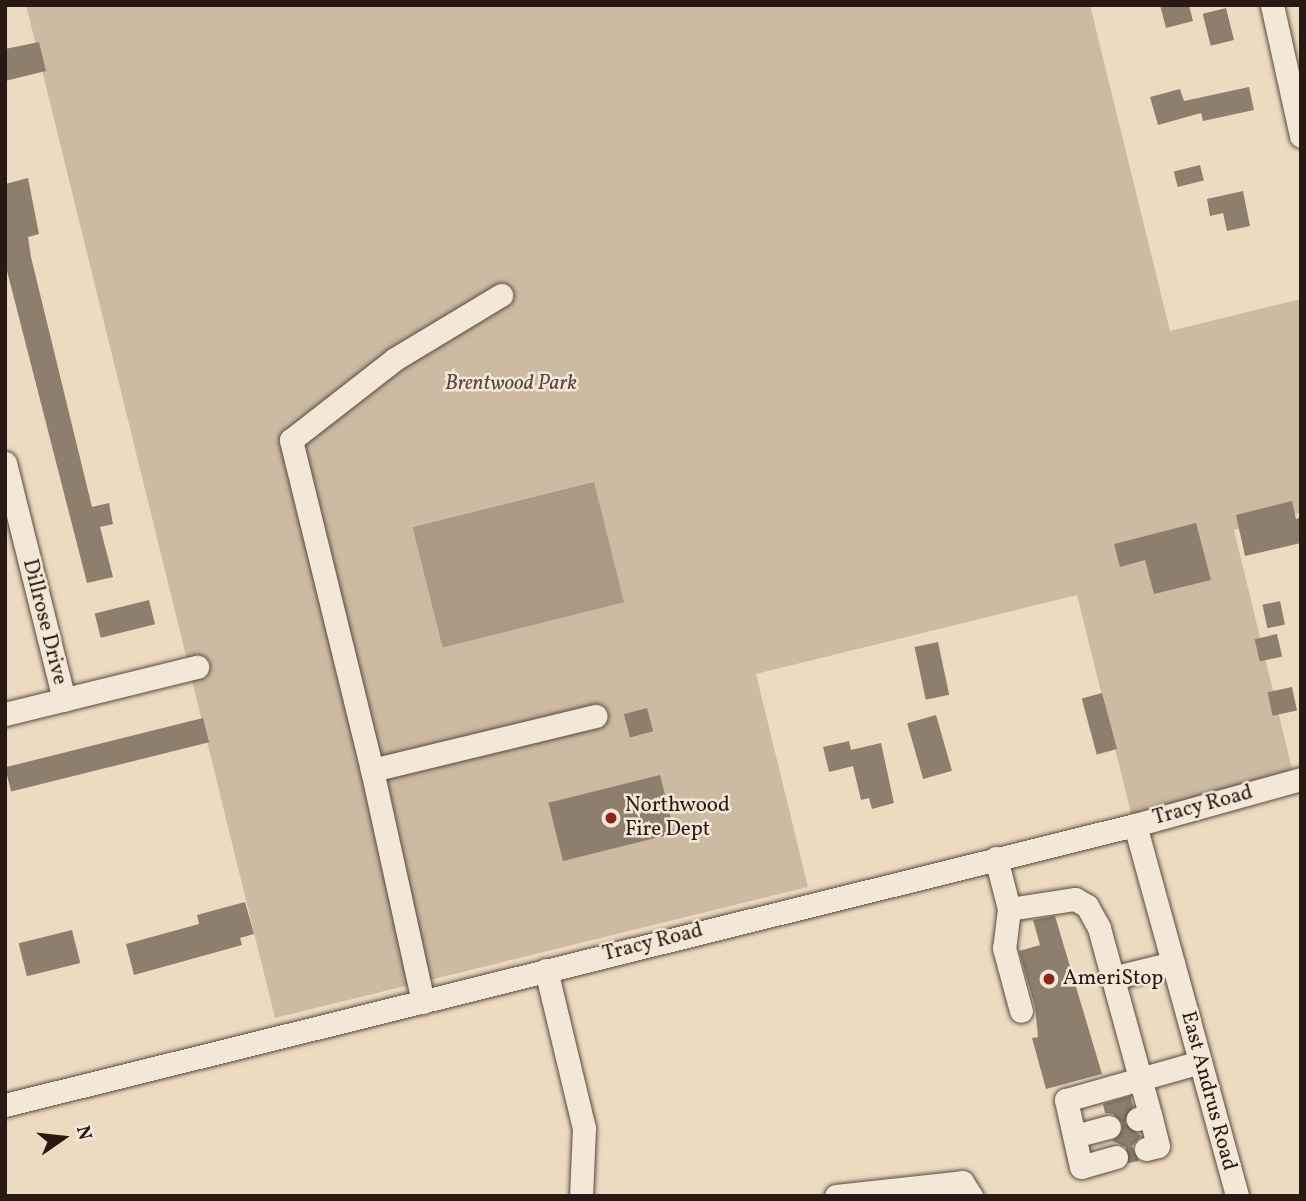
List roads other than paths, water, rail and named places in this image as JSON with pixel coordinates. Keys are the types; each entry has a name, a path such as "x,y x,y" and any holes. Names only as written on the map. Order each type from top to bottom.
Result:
{"street":[{"path":"1272,5 1289,30 1301,136"},
{"path":"423,1002 372,770 291,440 395,359 501,295"},
{"name":"Dillrose Drive","path":"5,463 64,700"},
{"path":"5,714 197,667"},
{"path":"372,770 596,716"},
{"name":"Tracy Road","path":"5,1105 1135,825 1301,779"},
{"name":"East Andrus Road","path":"1135,825 1237,1196"},
{"path":"996,858 1009,909 1004,948 1021,1012"},
{"path":"1009,909 1075,899 1087,906 1099,928 1139,1080 1144,1117 1158,1146 1146,1149"},
{"path":"1112,978 1173,963"},
{"path":"546,970 584,1128 580,1196"},
{"path":"1116,1157 1081,1167 1066,1100 1200,1062"},
{"path":"1075,1136 1109,1127"},
{"path":"836,1196 962,1182 971,1196"}],"place":[{"name":"Northwood Fire Dept","path":"611,818"},
{"name":"AmeriStop","path":"1049,979"}],"park label":[{"name":"Brentwood Park","path":"511,384"}]}
